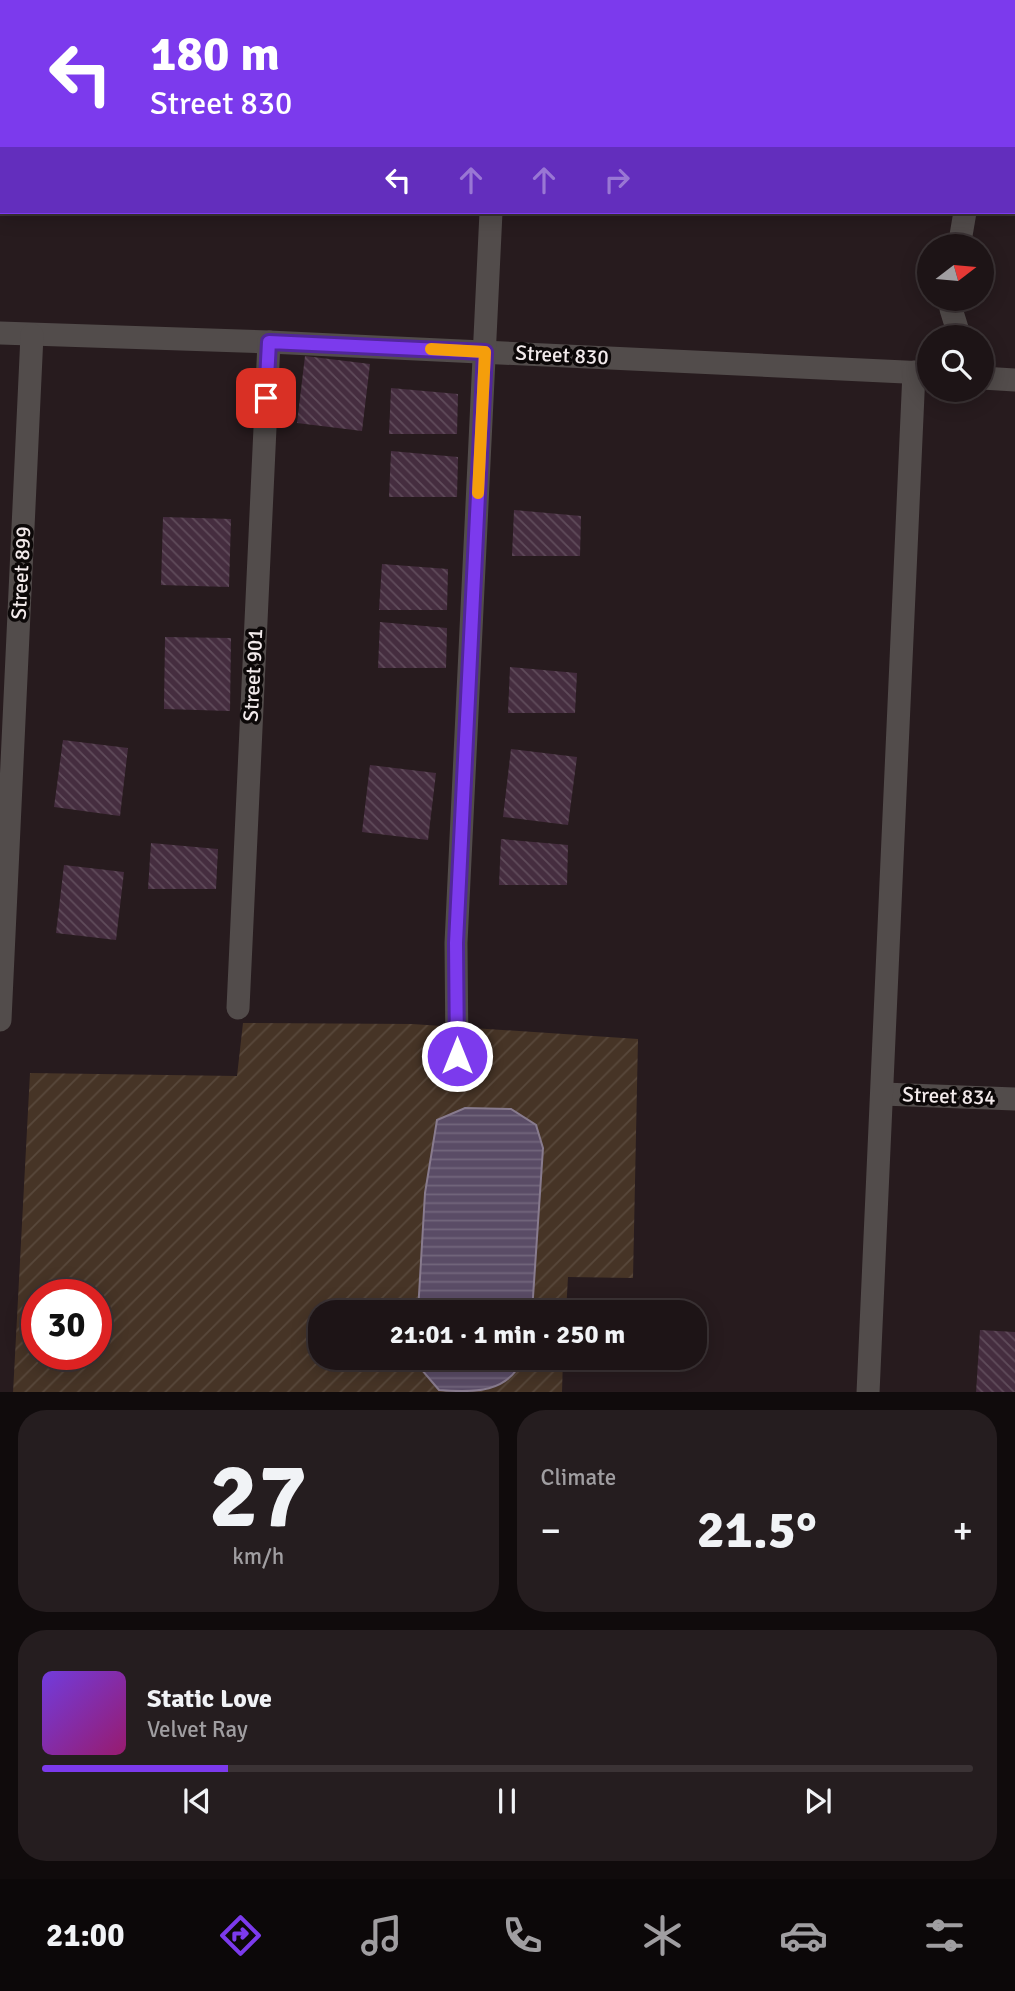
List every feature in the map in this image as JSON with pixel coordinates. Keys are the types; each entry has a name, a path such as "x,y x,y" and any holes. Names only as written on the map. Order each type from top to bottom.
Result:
{"street":[{"path":"457,1056 456,943 491,214"},
{"path":"961,234 965,214"},
{"name":"Street 830","path":"0,333 269,342 917,373"},
{"name":"Street 899","path":"0,1020 32,335"},
{"name":"Street 901","path":"238,1008 269,342"},
{"path":"994,376 1015,380"},
{"path":"869,1392 919,402"},
{"name":"Street 834","path":"883,1094 1015,1099"}],"shaded area":[{"path":"243,1023 412,1024 638,1039 633,1278 568,1277 567,1300 308,1300 308,1370 563,1370 562,1392 13,1392 30,1073 237,1076"},
{"path":"465,1108 511,1109 536,1125 543,1148 533,1300 419,1300 425,1193 437,1120"},
{"path":"422,1370 517,1370 509,1378 489,1388 439,1390"}],"building":[{"path":"305,356 370,364 362,431 297,423"},
{"path":"391,388 458,394 457,434 389,434"},
{"path":"391,451 458,457 457,497 389,497"},
{"path":"514,510 581,516 580,556 512,556"},
{"path":"163,517 231,519 229,587 161,585"},
{"path":"382,564 448,569 447,610 379,610"},
{"path":"380,622 447,628 446,668 378,668"},
{"path":"165,637 231,638 230,711 164,709"},
{"path":"510,667 577,673 575,713 508,713"},
{"path":"63,740 128,748 120,816 54,807"},
{"path":"511,749 577,757 568,825 503,817"},
{"path":"370,765 436,773 428,840 362,832"},
{"path":"501,839 568,845 567,885 499,885"},
{"path":"151,843 218,849 216,889 148,889"},
{"path":"64,865 124,872 116,940 56,933"},
{"path":"980,1330 1015,1332 1015,1392 976,1392"}],"slow traffic":[{"path":"431,349 485,352 478,493"}],"route":[{"path":"266,398 269,342 485,352 456,943 457,1056"}]}
